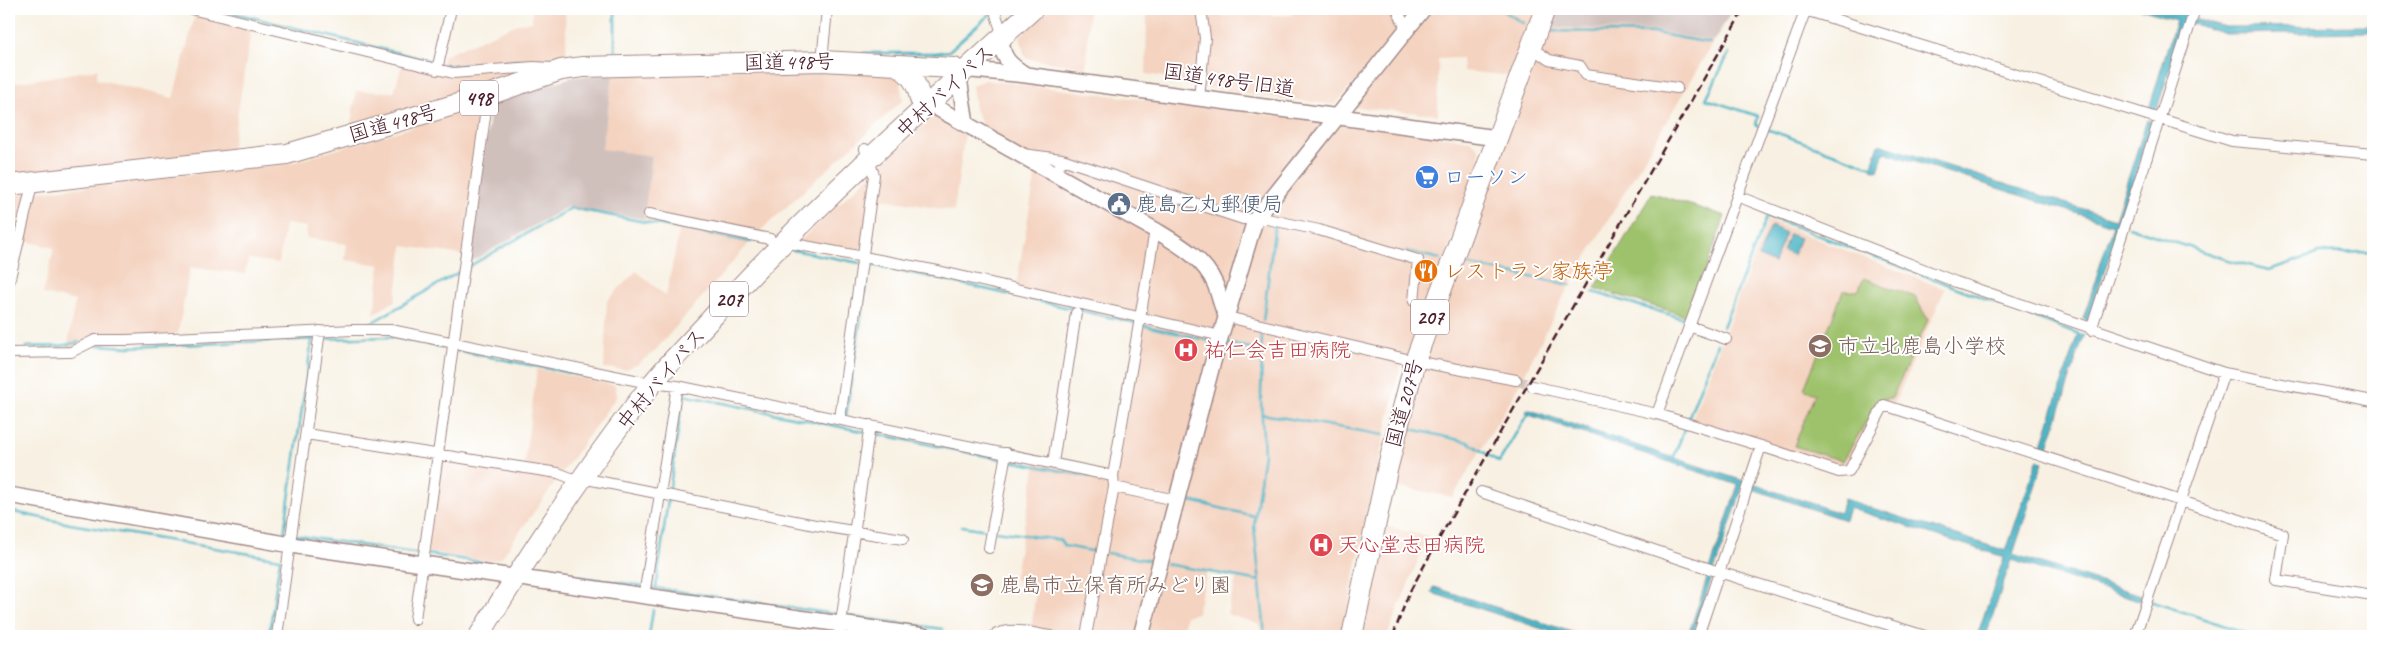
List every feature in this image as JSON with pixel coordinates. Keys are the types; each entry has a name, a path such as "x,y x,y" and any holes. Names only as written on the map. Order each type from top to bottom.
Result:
{"highway":[{"name":"中村バイパス","path":"466,636 510,576 576,478 648,383 776,240 926,101 960,72 999,24 1018,9"},
{"name":"中村バイパス","path":"999,24 1033,9"},
{"name":"国道207号","path":"1352,636 1389,461 1415,361 1432,310 1545,9"},
{"name":"国道498号","path":"9,185 287,154 488,95 561,70 583,67 822,61 896,65 960,72"},
{"path":"896,65 910,74 926,101"},
{"name":"中村バイパス","path":"479,636 510,576"}],"street":[{"path":"191,9 453,73 534,66 561,70"},
{"path":"437,70 451,9"},
{"path":"822,61 827,9"},
{"path":"1199,98 1205,38 1201,9"},
{"path":"1397,9 1406,29"},
{"path":"1141,636 1176,500 1255,220 1423,9"},
{"path":"1657,414 1806,9 2232,141 2373,154"},
{"path":"2091,330 2192,17"},
{"path":"999,24 1003,55 1008,62 1026,75"},
{"path":"1531,47 1549,60 1580,66 1586,75 1677,88"},
{"path":"960,72 966,124"},
{"name":"国道498号旧道","path":"960,72 1026,75 1497,138"},
{"path":"414,619 488,95"},
{"path":"926,101 1155,230 1199,261 1215,284 1222,309 1227,317 1415,361 1516,380"},
{"path":"1019,153 1062,159 1243,218 1275,221 1319,230 1418,260 1414,301 1432,310"},
{"path":"840,419 874,175 867,155"},
{"path":"1056,174 1062,159"},
{"path":"9,282 31,182"},
{"path":"1736,196 1956,282 2091,330 2224,373 2373,401"},
{"path":"649,214 862,258 938,271 1139,322 1221,336"},
{"path":"1086,636 1114,487 1113,476 1155,230"},
{"path":"1215,284 1236,286"},
{"path":"1053,463 1076,313"},
{"path":"1691,322 1726,339"},
{"path":"9,352 71,352 95,340 391,330 648,383 677,386 1113,476"},
{"path":"277,636 320,331"},
{"path":"2135,636 2224,373"},
{"path":"645,590 677,386"},
{"path":"1532,386 1657,414 1839,472 1849,471 1884,404 2283,534 2276,580 2373,595"},
{"path":"840,630 870,426"},
{"path":"306,434 558,473 576,478 903,539"},
{"path":"1698,636 1761,446"},
{"path":"989,548 1006,453"},
{"path":"1114,487 1176,500"},
{"path":"1481,492 1719,572 1925,636"},
{"path":"9,495 423,557 510,576 645,590 840,630 924,636"},
{"path":"993,636 1002,631 1011,630 1050,636"}],"shaded area":[{"path":"532,9 565,9 567,62 350,130 356,91 394,92 402,64 440,72 443,56 520,23 532,22"},
{"path":"1050,9 1089,9 1086,68 1025,58 1020,36"},
{"path":"1147,9 1200,9 1201,16 1292,15 1293,9 1393,9 1402,29 1335,105 1186,85 1176,79 1146,74"},
{"path":"1432,9 1537,9 1512,76 1463,71 1462,58 1438,59 1438,115 1355,107 1354,103"},
{"path":"1554,9 1733,9 1714,41 1653,31 1547,27"},
{"path":"196,11 252,25 231,154 9,179 9,84 98,69 96,79 173,98"},
{"path":"1547,27 1653,31 1714,41 1568,288 1515,393 1453,497 1393,486 1426,359"},
{"path":"823,65 884,73 899,77 903,100 758,233 654,352 638,364 625,370 604,368 607,301 636,271 666,296 680,227 644,219 652,156 602,150 613,75"},
{"path":"613,75 602,149 652,156 644,219 567,207 467,264 492,103 572,77"},
{"path":"985,80 1470,140 1479,149 1480,164 1411,349 1401,366 1377,467 1342,636 1261,636 1261,625 1227,614 1237,576 1207,570 1197,613 1186,616 1182,636 1004,636 1007,625 1031,629 1037,582 1014,579 1037,458 1116,475 1142,322 1015,292 1036,172 984,128 975,109 972,85"},
{"path":"484,106 462,255 403,246 395,301 374,314 380,265 345,260 347,244 306,238 307,227 285,224 279,263 248,259 245,274 190,267 178,333 67,349 75,301 43,294 54,248 18,239 9,276 9,195 291,163"},
{"path":"935,115 965,132 954,211 876,198 864,260 795,245"},
{"name":"市立北鹿島小学校","path":"1768,220 1945,289 1895,403 1883,403 1847,470 1691,421"},
{"path":"537,369 615,385 617,396 501,558 489,561 427,552 442,453 524,466"},
{"path":"1385,526 1428,536 1387,636 1362,636"}],"green space":[{"path":"1652,193 1725,216 1689,317 1595,288"},
{"path":"1864,278 1915,297 1928,320 1892,398 1879,400 1843,461 1794,446 1815,394 1804,389 1843,291 1858,291"}],"water":[{"path":"2141,9 2164,9 2180,13 2181,9 2188,9 2186,17 2226,27 2373,26 2373,32 2225,34 2185,21 2156,112 2149,109 2176,20"},
{"path":"2147,120 2153,122 2088,321 2083,319 2113,225 1884,152 1878,171 1871,169 1879,144 2115,219"},
{"path":"1771,226 1786,233 1774,263 1758,257"},
{"path":"1789,234 1800,238 1793,255 1783,251"},
{"path":"2078,333 2084,335 2046,453 2040,451"},
{"path":"1527,409 1840,513 1844,499 2006,551 2037,460 2043,462 2013,554 2144,596 2142,601 2011,560 1986,636 1977,636 2004,557 1849,508 1845,520 1743,486 1692,636 1688,636 1738,485 1526,414"},
{"path":"1434,587 1584,636 1564,636 1432,593"}],"waterway":[{"path":"217,9 432,61"},
{"path":"615,9 615,51"},
{"path":"1500,9 1523,23"},
{"path":"864,53 935,53 949,51 990,14"},
{"path":"1551,31 1654,33 1710,43"},
{"path":"1729,53 1706,99 1758,116 1756,125 1759,126"},
{"path":"444,64 452,66 524,60"},
{"path":"1764,128 1874,168"},
{"path":"468,267 571,208 751,242"},
{"path":"1723,327 1767,216 2079,334"},
{"path":"1263,321 1275,223"},
{"path":"2129,227 2228,260 2269,270 2319,253 2373,252"},
{"path":"793,250 860,263"},
{"path":"1406,251 1440,259"},
{"path":"866,264 1136,323"},
{"path":"1465,264 1571,285"},
{"path":"846,415 869,265"},
{"path":"371,323 461,271"},
{"path":"1593,292 1688,320"},
{"path":"1141,325 1211,341"},
{"path":"1262,327 1261,400 1264,453 1254,525 1264,636"},
{"path":"322,339 391,337 451,349"},
{"path":"289,534 284,534 312,339"},
{"path":"96,345 129,347 317,339"},
{"path":"27,347 61,346 79,342"},
{"path":"1226,343 1261,350"},
{"path":"1688,419 1717,344"},
{"path":"456,350 595,378"},
{"path":"669,494 683,395 866,432"},
{"path":"1407,428 1468,442 1499,462 1528,413"},
{"path":"1262,414 1384,435"},
{"path":"1673,459 1686,425"},
{"path":"872,433 1001,459"},
{"path":"1006,460 1091,477"},
{"path":"656,588 668,499"},
{"path":"1182,499 1254,516"},
{"path":"9,511 70,524 280,559 269,636"},
{"path":"962,526 987,530"},
{"path":"996,531 1060,540 1064,546 1097,552"},
{"path":"294,535 420,554"},
{"path":"1107,553 1152,561"},
{"path":"426,554 481,562"},
{"path":"1166,564 1260,581"},
{"path":"553,573 643,586"},
{"path":"648,587 835,614"},
{"path":"2150,601 2256,636"},
{"path":"649,636 653,610"},
{"path":"847,616 943,629"}],"tunnel":[{"path":"1516,380 1532,386"}],"railway":[{"path":"1393,636 1409,593 1444,530 1744,9"}],"place":[{"name":"ローソン","path":"1427,177"},
{"name":"鹿島乙丸郵便局","path":"1119,204"},
{"name":"レストラン家族亭","path":"1426,271"},
{"name":"市立北鹿島小学校","path":"1820,346"},
{"name":"祐仁会吉田病院","path":"1186,350"},
{"name":"天心堂志田病院","path":"1321,545"},
{"name":"鹿島市立保育所みどり園","path":"982,585"}]}
